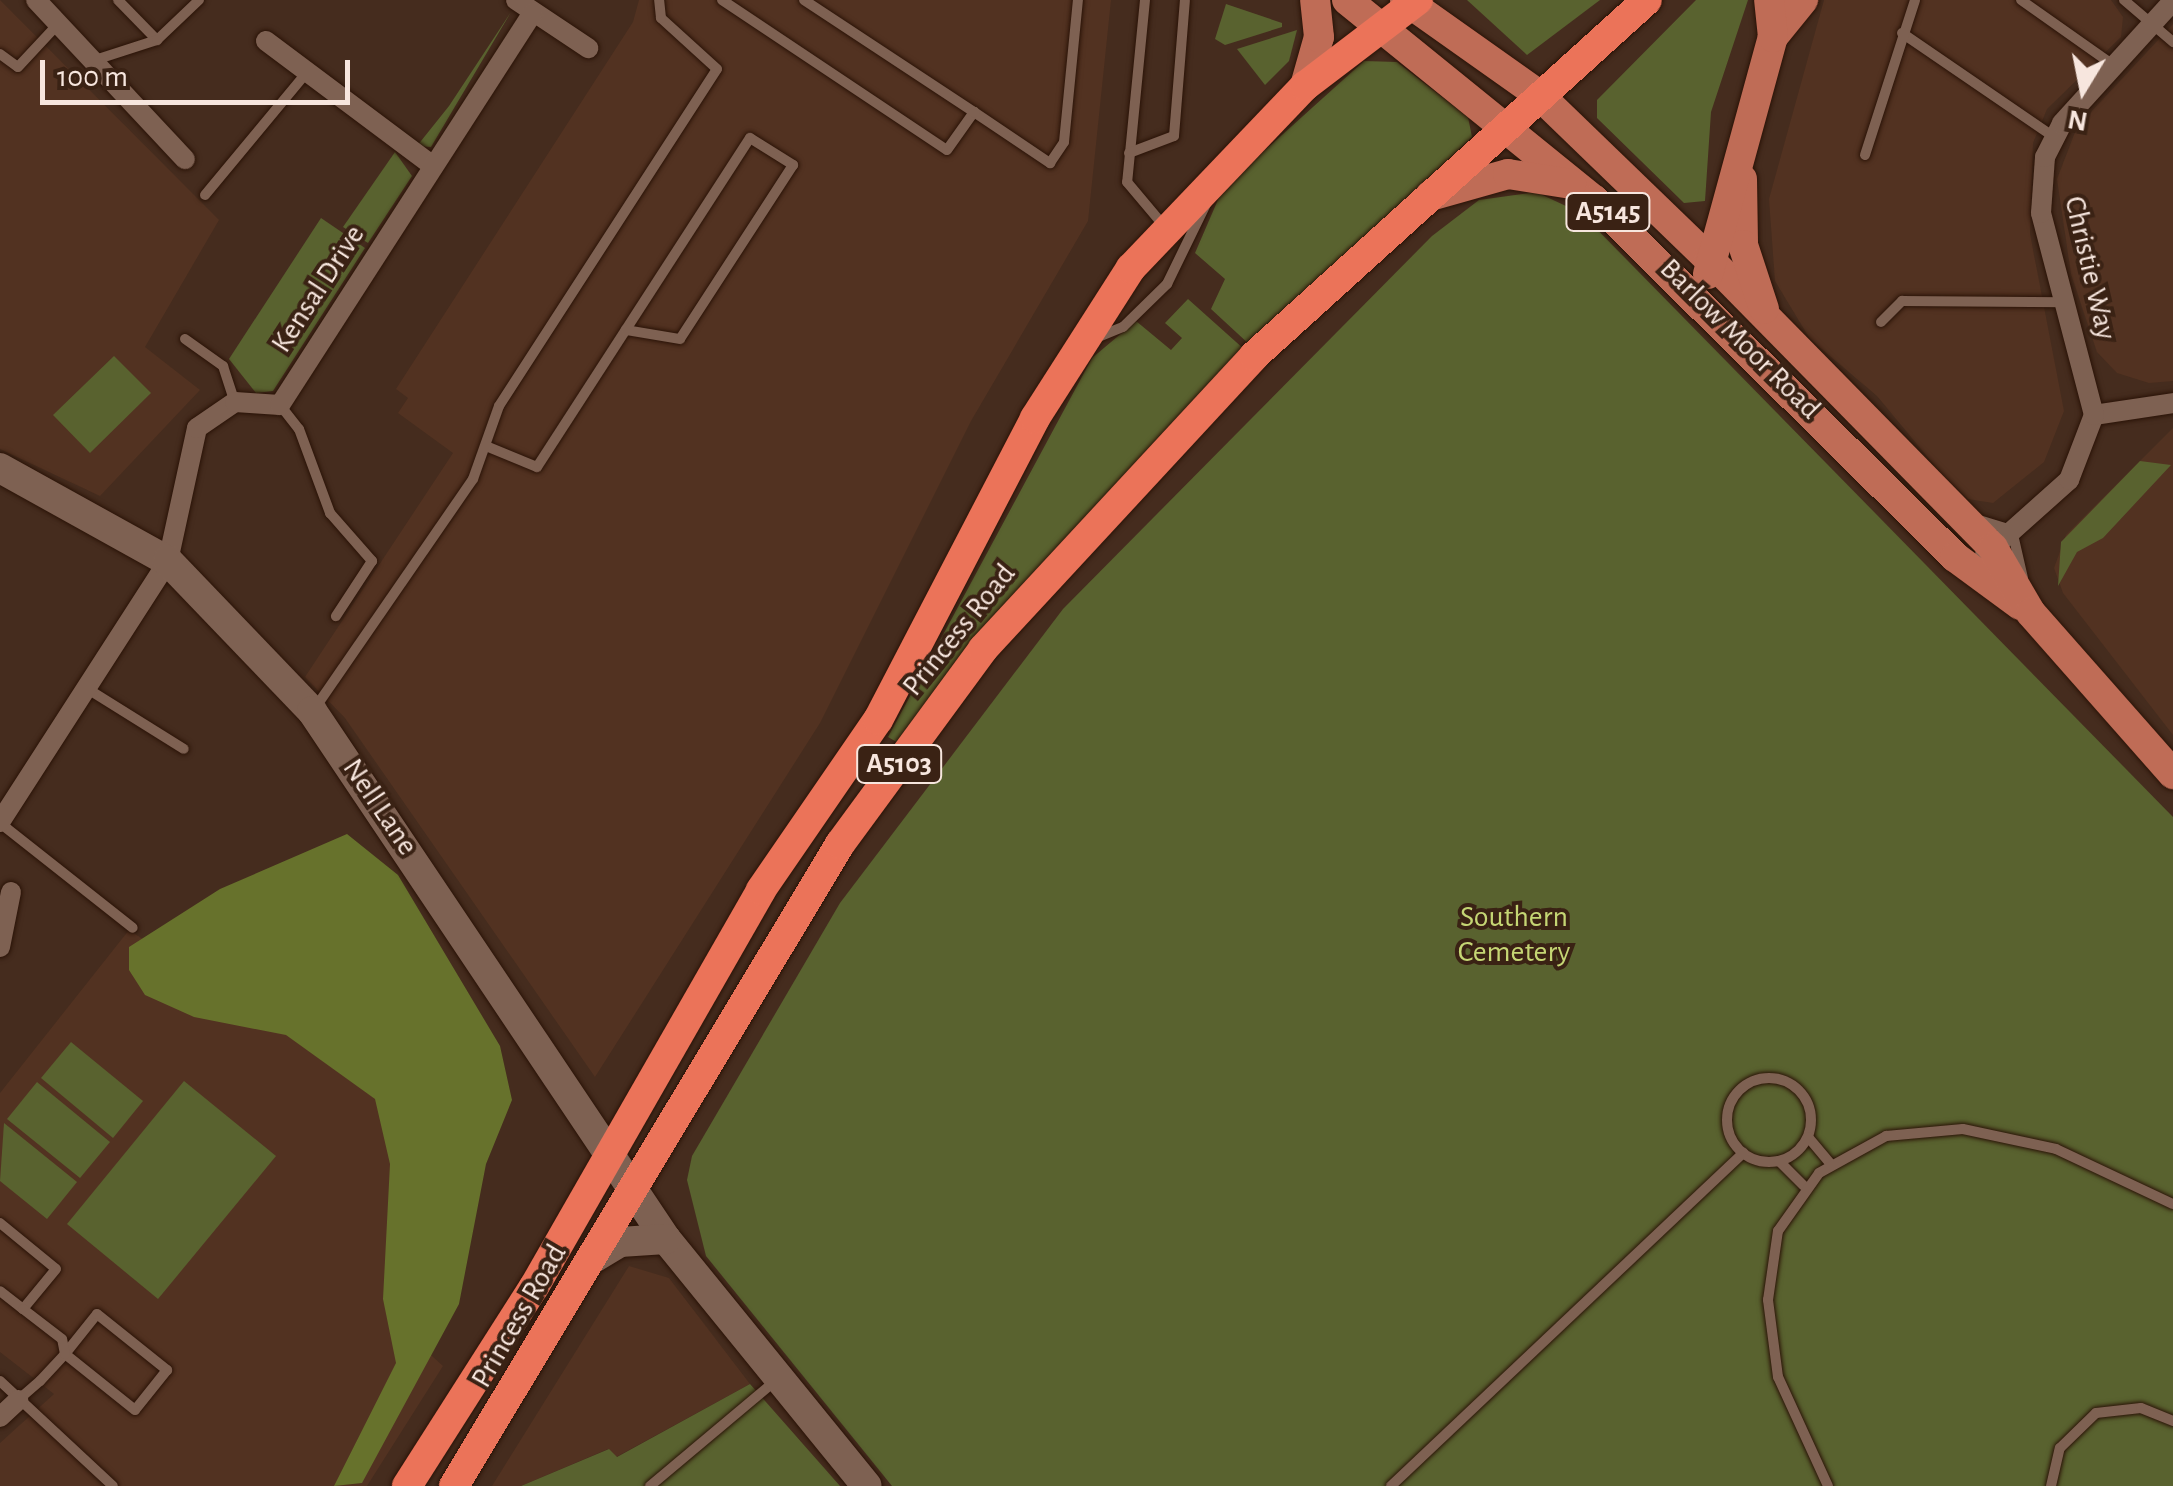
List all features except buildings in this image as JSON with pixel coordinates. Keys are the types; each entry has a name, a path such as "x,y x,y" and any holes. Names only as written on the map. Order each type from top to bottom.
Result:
{"highway":[{"name":"Princess Road","path":"454,1486 840,844 984,649 1226,384 1647,0"},
{"name":"Princess Road","path":"406,1486 608,1156 761,890 878,720 1078,345 1164,226 1304,86 1411,1"}],"main road":[{"path":"1304,86 1320,37 1315,0"},
{"name":"Barlow Moor Road","path":"1347,0 1508,125 1705,302 1969,570 2031,613 2173,774"},
{"name":"A5145","path":"1705,302 1710,259 1742,171 1773,37 1768,0"},
{"name":"A5145","path":"1773,37 1803,0"},
{"name":"Barlow Moor Road","path":"1411,1 1539,95 1710,259 1959,514 2002,539 2031,613"},
{"name":"A5145","path":"1742,171 1743,244 1769,322"},
{"name":"A5145","path":"1430,196 1522,173 1594,200"}],"street":[{"path":"36,0 185,158"},
{"name":"Christie Way","path":"2094,415 2041,213 2054,138 2173,1"},
{"path":"524,7 588,48"},
{"name":"Kensal Drive","path":"280,405 433,166 524,7"},
{"path":"266,42 433,166"},
{"path":"0,822 168,561 192,438 204,418 235,402 280,405"},
{"path":"1969,570 2069,480 2094,415 2173,403"},
{"name":"Nell Lane","path":"0,468 168,561 312,711 666,1239 776,1380 867,1486"},
{"path":"0,947 11,892"},
{"path":"592,1259 620,1242 666,1239"},
{"path":"0,1417 18,1400"}],"lane":[{"path":"118,0 157,40"},
{"path":"93,60 157,40 200,0"},
{"path":"312,711 354,663 486,446 498,406 716,69 661,18 659,0"},
{"path":"722,0 948,150 974,112"},
{"path":"804,0 1050,163 1064,142 1078,0"},
{"path":"1145,0 1129,153 1131,194 1164,226"},
{"path":"1129,153 1174,136 1186,0"},
{"path":"1865,155 1916,0"},
{"path":"2021,0 2113,66"},
{"path":"2124,0 2173,42"},
{"path":"0,54 18,68 58,24"},
{"path":"1902,33 2054,138"},
{"path":"205,195 307,72"},
{"path":"486,446 537,467 750,138 793,166 680,340 626,330"},
{"path":"1078,345 1122,327 1167,284 1214,175"},
{"path":"1880,322 1902,301 2064,302"},
{"path":"185,339 223,366 235,402"},
{"path":"280,405 300,429 330,514 372,561 336,616"},
{"path":"86,688 184,749"},
{"path":"0,822 133,928"},
{"path":"1743,1153 1726,1115 1739,1090 1765,1078 1803,1095 1808,1136 1831,1164"},
{"path":"1828,1486 1795,1428 1770,1329 1778,1231 1804,1186 1819,1172 1897,1133 1963,1129 2056,1149 2173,1204"},
{"path":"1779,1161 1808,1136"},
{"path":"1743,1153 1779,1161 1804,1186"},
{"path":"1391,1486 1743,1153"},
{"path":"0,1223 56,1269 22,1309"},
{"path":"0,1290 62,1340 65,1354 135,1410 167,1370 97,1314 65,1354 18,1400"},
{"path":"650,1486 776,1380"},
{"path":"0,1381 113,1486"},
{"path":"2051,1486 2060,1448 2096,1413 2141,1408 2173,1421"}],"shaded area":[{"path":"0,0 219,220 145,347 200,390 100,496 0,449"},
{"path":"639,0 1111,0 1088,221 971,421 820,723 595,1077 345,718 305,677 453,453 398,413 408,398 396,389 633,22"},
{"path":"1824,0 2111,0 2123,17 2121,37 2047,109 2033,143 2030,234 2064,411 2044,462 1993,503 1968,499 1945,478 1877,396 1810,339 1775,281 1769,199"},
{"path":"2173,24 2173,381 2149,383 2117,373 2097,352 2071,274 2057,179 2077,127"},
{"path":"2173,428 2173,735 2063,593 2054,568 2066,535"},
{"path":"129,930 377,1093 389,1122 400,1327 443,1366 367,1486 0,1486 0,1443 54,1394 0,1352 0,1093"},
{"path":"629,1266 669,1278 750,1384 616,1457 608,1449 521,1486 492,1486"}],"green space":[{"path":"1467,0 1600,0 1527,55"},
{"path":"1696,0 1748,0 1711,112 1705,201 1684,203 1597,118 1597,100"},
{"path":"1226,4 1282,23 1282,27 1225,45 1215,39"},
{"path":"511,12 431,147 417,146 449,106"},
{"path":"1297,30 1289,61 1265,85 1237,49"},
{"path":"1364,61 1397,62 1468,117 1472,137 1250,345 1211,309 1225,279 1195,253 1223,188"},
{"path":"395,152 412,176 368,243 343,227"},
{"name":"Southern Cemetery","path":"1536,192 1581,213 2173,817 2173,1486 892,1486 706,1256 687,1180 692,1156 840,903 1063,609 1432,236 1479,200"},
{"path":"321,218 365,248 273,391 256,393 229,359"},
{"path":"1188,299 1245,350 900,744 888,737 1092,358 1136,321 1171,350 1182,338 1165,323"},
{"path":"114,356 151,393 90,453 53,415"},
{"path":"2140,461 2171,465 2103,538 2077,552 2058,586 2061,542"},
{"path":"347,834 398,875 500,1046 512,1100 486,1164 459,1304 362,1483 334,1486 396,1363 383,1299 390,1164 375,1099 286,1035 194,1017 145,995 129,970 129,947 220,889"},
{"path":"71,1042 143,1101 113,1138 41,1078"},
{"path":"184,1081 276,1156 158,1299 67,1224"},
{"path":"37,1082 110,1142 80,1178 7,1119"},
{"path":"4,1123 77,1182 47,1219 0,1181"},
{"path":"750,1384 840,1486 521,1486 609,1449 617,1457"}]}
